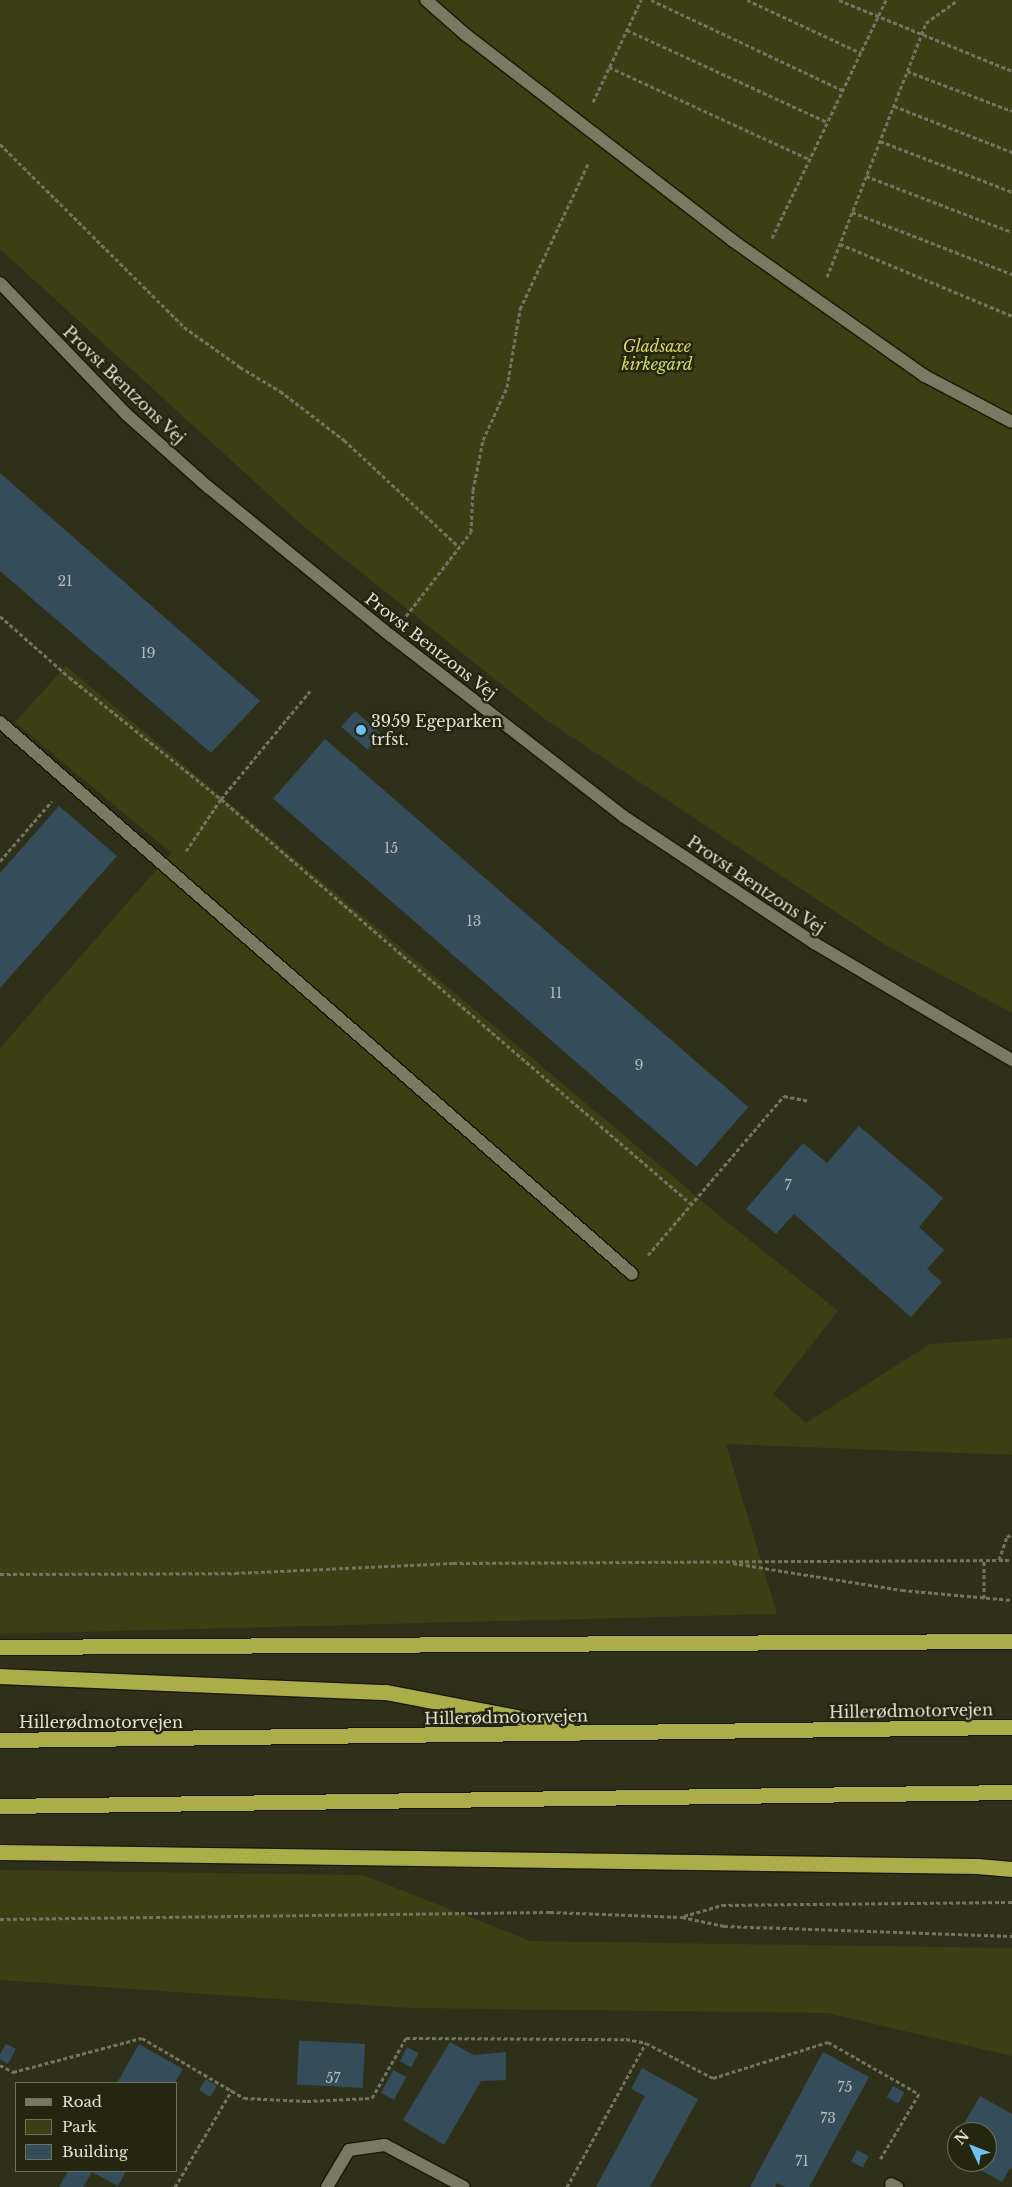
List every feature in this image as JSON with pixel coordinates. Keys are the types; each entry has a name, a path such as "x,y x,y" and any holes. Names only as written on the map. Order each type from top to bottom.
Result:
{"highway":[{"path":"0,1647 1012,1641"},
{"path":"0,1676 386,1692 601,1733"},
{"name":"Hillerødmotorvejen","path":"0,1740 1012,1727"},
{"path":"0,1806 1012,1792"},
{"path":"0,1852 977,1866 1012,1869"}],"street":[{"path":"426,0 466,35 761,261 925,376 1012,422"},
{"name":"Provst Bentzons Vej","path":"0,283 126,414 208,487 391,636 623,816 814,943 1012,1060"},
{"path":"0,722 632,1274"},
{"path":"327,2187 349,2150 385,2145 464,2187"}],"path":[{"path":"583,125 641,0"},
{"path":"651,0 843,90"},
{"path":"747,0 861,52"},
{"path":"839,0 877,18 922,34 1012,71"},
{"path":"761,261 886,0"},
{"path":"818,300 926,23 958,0"},
{"path":"627,30 827,122"},
{"path":"609,67 809,159"},
{"path":"907,71 1012,111"},
{"path":"894,106 1012,152"},
{"path":"391,636 471,532 474,490 483,440 507,387 520,309 600,139"},
{"path":"880,141 1012,192"},
{"path":"0,144 184,327 240,368 280,391 344,440 459,547"},
{"path":"866,176 1012,232"},
{"path":"852,212 1012,274"},
{"path":"840,244 1012,316"},
{"path":"0,616 69,677 221,799 690,1203"},
{"path":"172,872 221,799 310,691"},
{"path":"0,861 69,782"},
{"path":"632,1274 690,1203 784,1096 809,1101"},
{"path":"999,1560 1007,1536 1012,1534"},
{"path":"984,1560 984,1598"},
{"path":"0,1574 235,1573 453,1563 1012,1560"},
{"path":"723,1561 902,1590 1012,1600"},
{"path":"682,1917 722,1905 1012,1902"},
{"path":"0,1919 550,1912 682,1917 724,1926 1012,1936"},
{"path":"0,2065 13,2072 142,2038 244,2098 307,2101 372,2098 406,2038 626,2040 646,2043 713,2078 828,2042 919,2094 879,2162"},
{"path":"567,2187 646,2043"},
{"path":"175,2187 232,2090"}],"green space":[{"name":"Gladsaxe kirkegård","path":"0,0 1012,0 1012,1013 884,944 546,720 304,527 0,249"},
{"path":"66,666 727,1222 838,1311 773,1394 806,1423 930,1344 1012,1338 1012,1455 726,1444 777,1614 0,1634 0,1048 171,853 15,722"},
{"path":"0,1870 363,1875 530,1941 1012,1948 1012,2056 827,2013 409,2008 0,1980"}],"building":[{"path":"0,473 260,701 211,753 0,571"},
{"name":"3959 Egeparken trfst.","path":"355,711 381,734 368,750 341,727"},
{"path":"325,739 748,1107 697,1167 273,799"},
{"path":"59,806 117,856 0,988 0,873"},
{"path":"859,1126 943,1198 919,1227 944,1250 927,1269 942,1282 911,1317 794,1214 776,1234 746,1209 803,1143 827,1163"},
{"path":"299,2041 365,2044 363,2088 297,2084"},
{"path":"450,2042 474,2055 506,2052 506,2080 481,2081 444,2145 403,2120"},
{"path":"6,2044 16,2049 8,2064 0,2059 0,2054"},
{"path":"139,2044 183,2069 176,2082 118,2082"},
{"path":"407,2047 419,2053 411,2067 400,2061"},
{"path":"823,2052 869,2077 809,2187 785,2187 777,2183 775,2187 750,2187"},
{"path":"642,2068 698,2099 650,2187 596,2187 645,2096 631,2089"},
{"path":"393,2070 406,2077 394,2100 381,2093"},
{"path":"206,2079 217,2086 210,2097 199,2090"},
{"path":"893,2086 904,2092 898,2104 887,2097"},
{"path":"980,2096 1012,2114 1012,2169 1010,2168 1002,2182 984,2172 997,2172 997,2122 965,2122"},
{"path":"857,2150 869,2156 863,2167 851,2162"},
{"path":"67,2172 92,2172 83,2187 59,2187"},
{"path":"92,2172 125,2172 118,2186"}],"place":[{"name":"3959 Egeparken trfst.","path":"361,730"}]}
